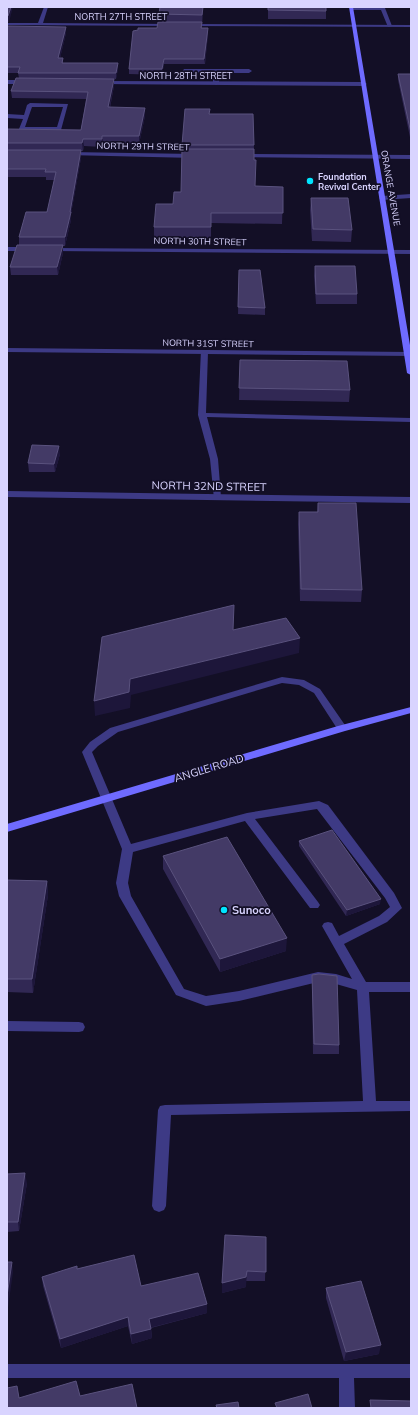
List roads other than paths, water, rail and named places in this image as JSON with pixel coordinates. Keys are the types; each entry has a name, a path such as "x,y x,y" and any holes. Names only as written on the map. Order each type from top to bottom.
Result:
{"main road":[{"name":"ORANGE AVENUE","path":"351,8 411,373"},
{"name":"ANGLE ROAD","path":"7,828 342,728 411,710"}],"street":[{"path":"40,24 46,7"},
{"path":"351,8 383,9 390,26"},
{"name":"NORTH 27TH STREET","path":"7,24 174,25"},
{"name":"NORTH 27TH STREET","path":"182,25 411,26"},
{"path":"184,71 249,71"},
{"path":"216,71 216,83"},
{"path":"7,82 38,82"},
{"name":"NORTH 28TH STREET","path":"92,82 364,84"},
{"path":"30,105 66,105 59,129 22,129 25,117 30,105"},
{"path":"7,116 25,117"},
{"name":"NORTH 29TH STREET","path":"63,154 199,156"},
{"path":"231,156 411,158"},
{"path":"382,198 411,196"},
{"path":"7,249 38,249"},
{"name":"NORTH 30TH STREET","path":"46,249 411,252"},
{"name":"NORTH 31ST STREET","path":"7,350 409,354"},
{"path":"204,352 202,415 214,459 218,497"},
{"path":"202,415 411,420"},
{"name":"NORTH 32ND STREET","path":"7,494 411,500"},
{"path":"342,728 317,691 301,682 282,680 122,728 109,733 94,744 87,752 105,799 128,849 122,883 125,896 180,992 206,1001 239,996 318,977 336,979 363,988 411,987"},
{"path":"128,849 247,817 319,805 324,808 390,896 396,908 383,919 337,942"},
{"path":"247,817 314,905"},
{"path":"328,926 363,988 370,1106"},
{"path":"7,1026 79,1027"},
{"path":"159,1206 165,1110 411,1106"},
{"path":"7,1371 411,1371"},
{"path":"346,1371 347,1408"}],"place":[{"name":"Foundation Revival Center","path":"310,181"},
{"name":"Sunoco","path":"224,910"}]}
